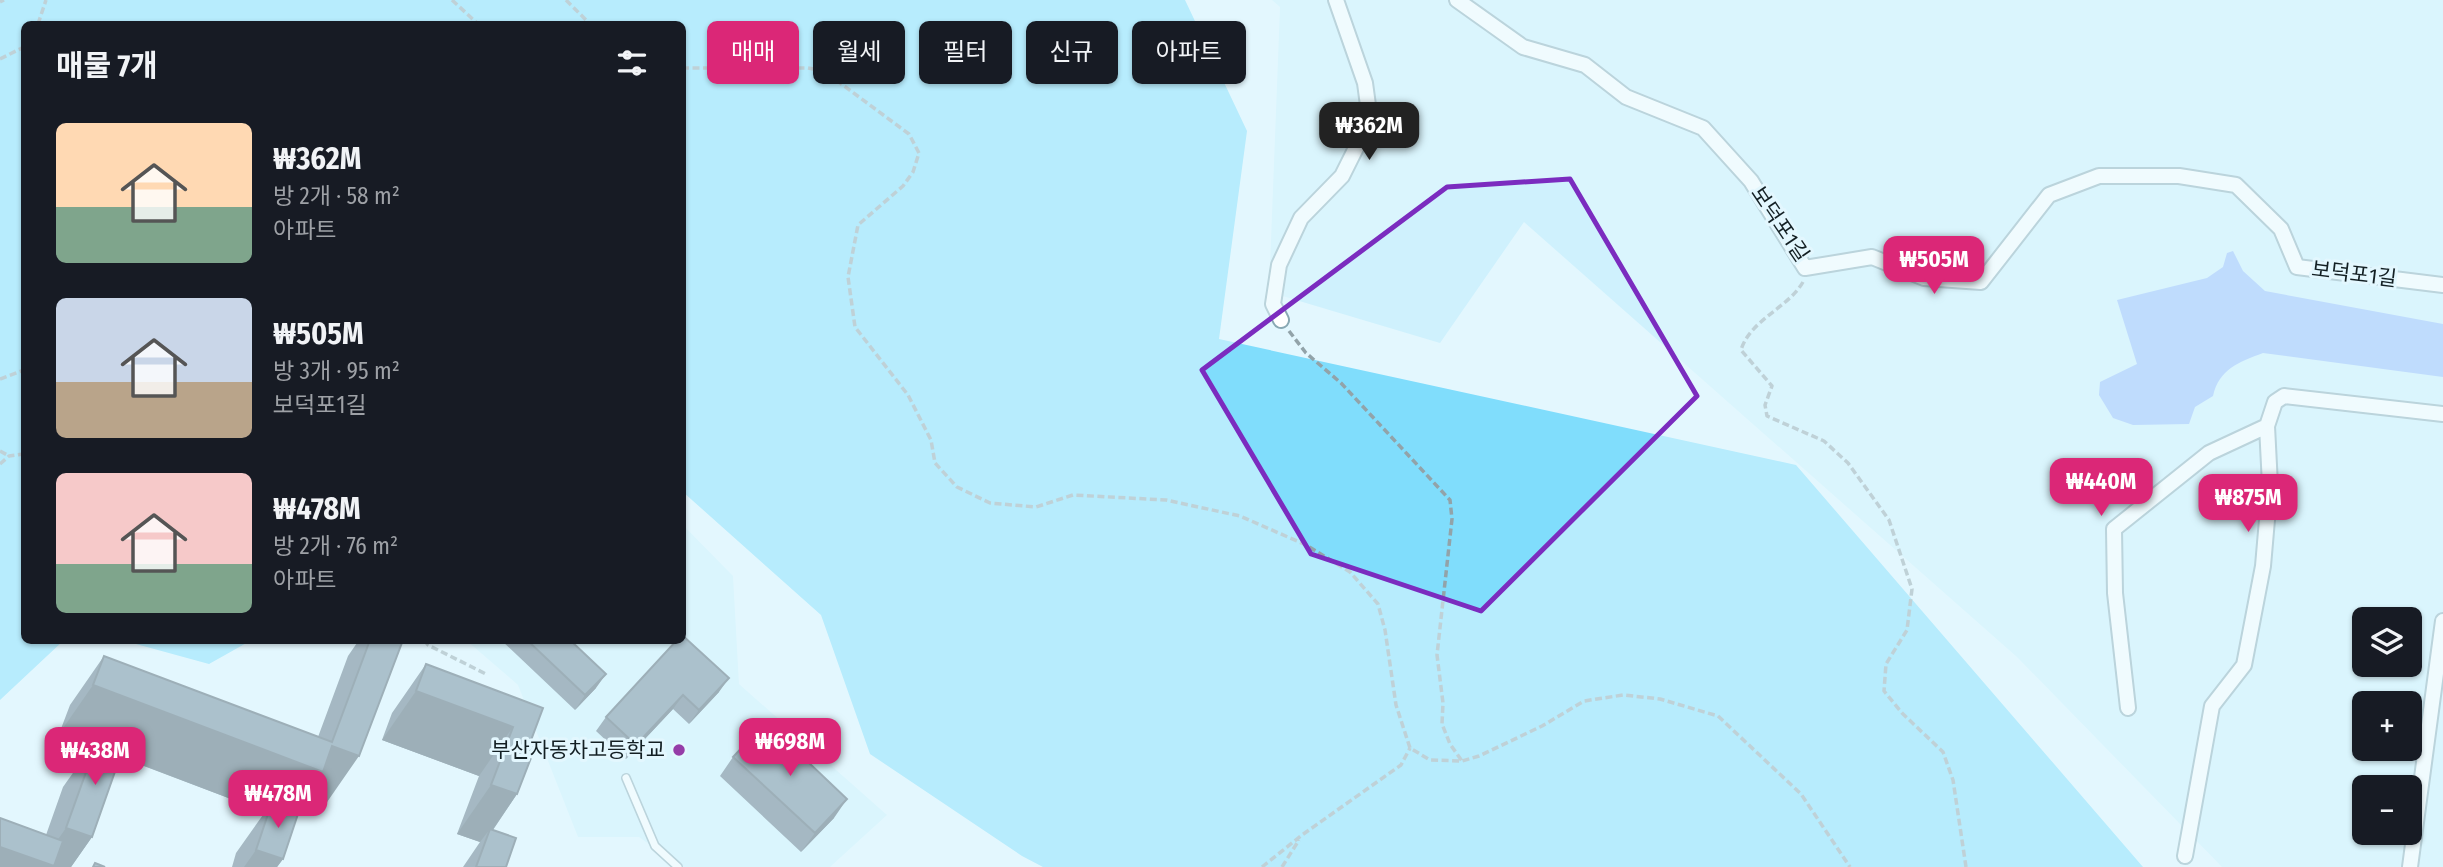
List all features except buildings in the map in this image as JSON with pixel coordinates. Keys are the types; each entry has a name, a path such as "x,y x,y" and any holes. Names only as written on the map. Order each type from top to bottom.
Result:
{"street":[{"path":"1281,320 1273,304 1279,265 1301,218 1342,176 1370,120 1365,83 1336,0"},
{"name":"보덕포1길","path":"1457,0 1522,47 1585,65 1626,97 1703,128 1751,181 1805,268 1872,257 1924,278 1981,282 2049,195 2099,176 2179,176 2236,185 2281,229 2297,267 2443,285"},
{"path":"2185,856 2212,706 2244,665 2263,566 2270,485 2267,426 2275,402 2284,396 2443,414"},
{"path":"2128,708 2115,593 2115,529 2209,453 2267,426"},
{"path":"2410,867 2443,621"}],"lane":[{"path":"626,778 655,846 678,867"}],"path":[{"path":"39,21 46,0"},
{"path":"452,0 475,21"},
{"path":"566,0 587,21"},
{"path":"0,60 21,49"},
{"path":"686,68 808,68 824,71 909,134 919,153 913,173 903,186 858,225 848,277 852,315 855,327 908,395 931,440 935,463 957,487 990,503 1036,507 1073,495 1166,500 1240,516 1306,545 1350,572 1378,604 1385,631 1396,705 1410,748 1430,760 1462,761 1479,756 1542,726 1584,701 1623,695 1660,699 1718,716 1801,794 1850,867"},
{"path":"1805,268 1803,282 1796,294 1744,339 1741,350 1772,386 1765,405 1767,416 1824,441 1848,463 1889,520 1912,589 1907,630 1886,664 1884,691 1902,713 1943,752 1953,780 1966,867"},
{"path":"1281,320 1306,353 1341,383 1450,500 1452,519 1437,655 1443,703 1442,724 1450,744 1462,761"},
{"path":"0,379 21,371"},
{"path":"0,451 9,456"},
{"path":"0,464 9,456 21,454"},
{"path":"427,644 486,674"},
{"path":"1262,867 1302,835 1401,765 1410,748"},
{"path":"1282,867 1302,835"}],"highlighted area":[{"path":"1570,179 1697,396 1481,611 1311,554 1202,370 1447,187"}],"shaded area":[{"path":"0,0 1185,0 1195,21 1132,21 1132,84 1225,84 1247,131 1219,339 1796,465 2143,867 1043,867 1022,856 870,754 821,615 686,495 686,21 21,21 21,644 60,644 0,700"},
{"path":"1272,0 2443,0 2443,867 2222,867 2017,657 1524,222 1440,343 1269,292 1280,7"},
{"path":"2233,251 2243,271 2265,291 2443,324 2443,377 2263,353 2238,363 2225,373 2213,396 2195,407 2189,424 2133,425 2113,418 2099,395 2100,382 2137,364 2117,300 2207,278 2223,267 2227,253"},
{"name":"부산자동차고등학교","path":"686,528 733,576 739,684 887,815 830,867 681,867 639,837 578,837 518,685 470,644 686,644"},
{"path":"136,644 245,644 209,664"}],"place":[{"name":"부산자동차고등학교","path":"679,750"}]}
